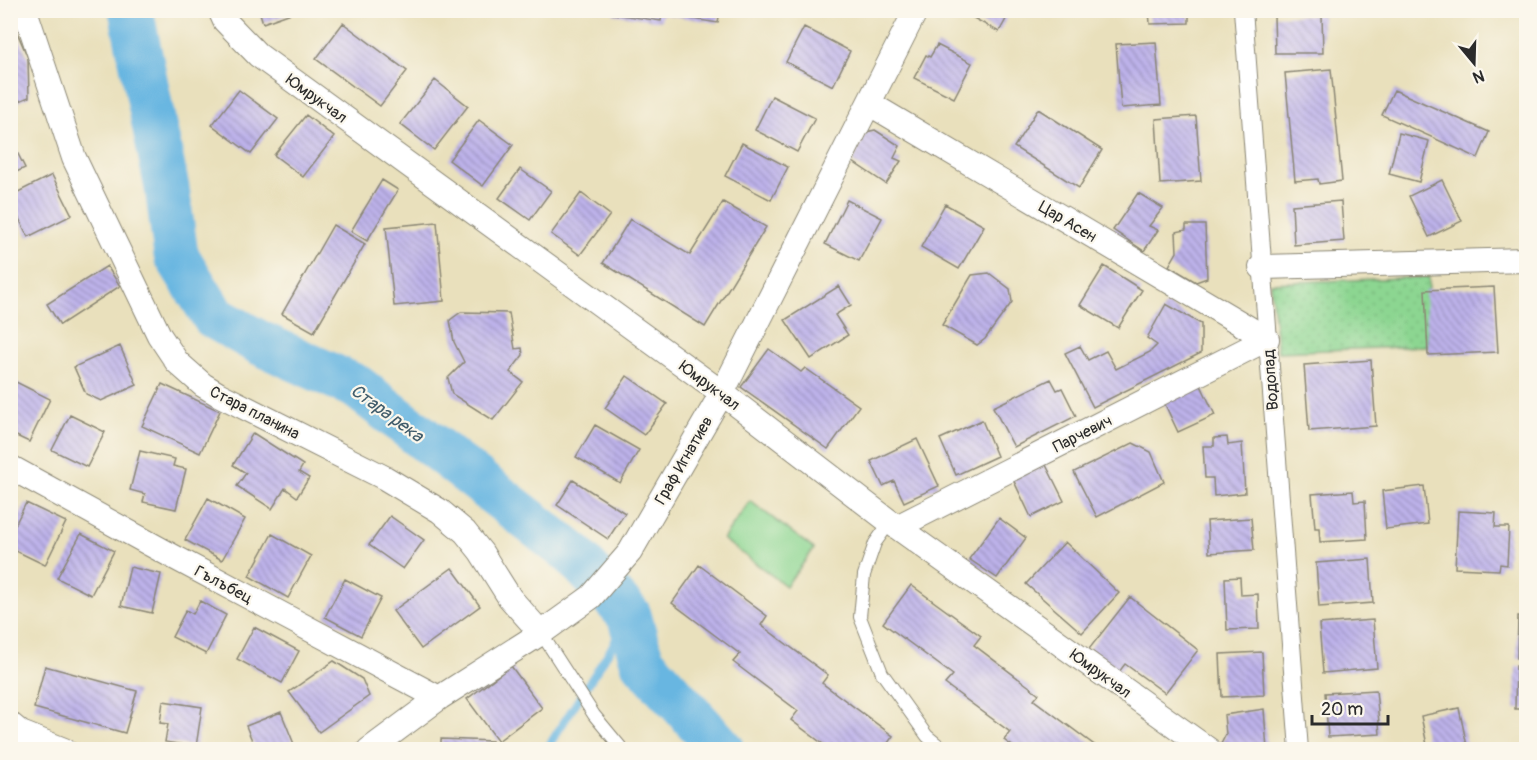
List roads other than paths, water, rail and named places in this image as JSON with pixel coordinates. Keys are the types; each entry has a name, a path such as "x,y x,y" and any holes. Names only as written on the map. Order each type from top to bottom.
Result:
{"street":[{"name":"Стара планина","path":"25,10 74,158 159,335 177,362 203,386 385,478 440,512 465,532 482,552 510,598 541,633"},
{"name":"Юмрукчал","path":"220,10 225,21 258,55 722,393 893,524 1209,750"},
{"name":"Граф Игнатиев","path":"369,750 439,698 541,633 591,597 630,552 722,393 916,10"},
{"name":"Водопад","path":"1243,10 1299,750"},
{"name":"Цар Асен","path":"870,104 1267,339"},
{"path":"1261,267 1527,260"},
{"name":"Парчевич","path":"893,524 1267,339"},
{"name":"Гълъбец","path":"10,467 439,698"},
{"path":"10,724 21,733 64,750"}],"lane":[{"path":"893,524 875,543 864,575 860,617 882,673 927,736 944,750"},
{"path":"541,633 594,715 623,750"}],"waterway":[{"name":"Стара река","path":"131,10 167,188 176,255 214,317 260,343 357,387 574,555 629,615 642,661 723,750"},
{"path":"546,750 610,650 629,615"}]}
